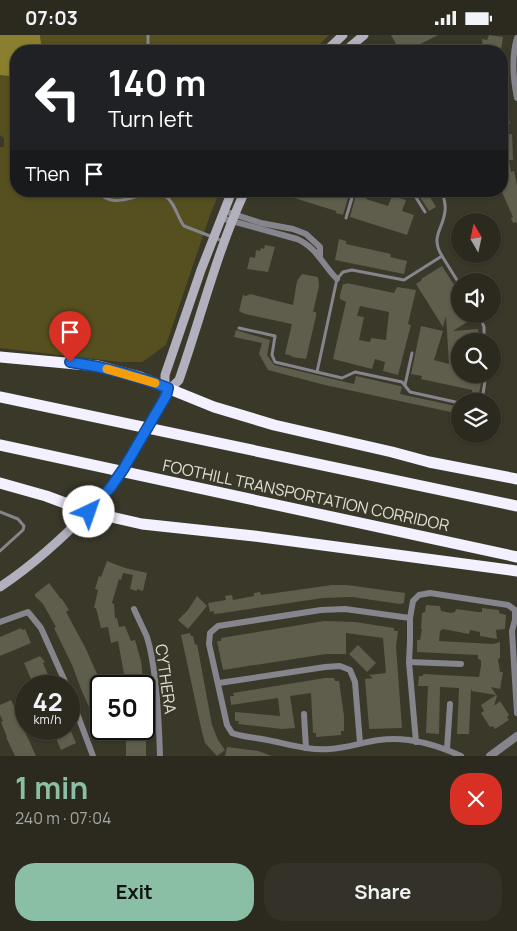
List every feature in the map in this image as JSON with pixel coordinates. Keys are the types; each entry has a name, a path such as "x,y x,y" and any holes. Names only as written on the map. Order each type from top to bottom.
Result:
{"highway":[{"path":"0,357 98,366 140,377 214,407 274,425 429,462 517,479"},
{"name":"FOOTHILL TRANSPORTATION CORRIDOR","path":"0,397 517,506"},
{"name":"FOOTHILL TRANSPORTATION CORRIDOR","path":"0,445 517,557"},
{"path":"0,483 46,496 89,512 142,524 254,536 517,571"}],"main road":[{"path":"332,45 343,35"},
{"path":"352,45 364,35"},
{"path":"168,388 165,384 165,375 229,197"},
{"path":"0,587 47,552 89,512 111,487 134,453 168,388 179,380 234,218 243,197"}],"street":[{"path":"517,38 513,51 513,79 517,98"},
{"path":"222,214 306,243 337,279"},
{"path":"416,742 410,662 410,618 414,601 419,595 430,593 508,605 515,610 516,620 512,631 517,713"},
{"name":"CYTHERA","path":"134,609 147,638 153,670 160,731 160,756"},
{"path":"410,618 344,609 321,610 218,626 210,633 209,644 227,725 232,733 243,737 259,738 306,748 332,749 382,739 416,742 447,749 462,756"},
{"path":"0,622 28,612 41,628 62,675"},
{"path":"410,662 461,664"},
{"path":"218,683 325,667 340,666 350,670 355,683 360,743"},
{"path":"447,749 450,704"},
{"path":"304,714 306,748"},
{"path":"80,721 93,756"},
{"path":"490,756 517,736"}],"lane":[{"path":"104,197 117,201 137,197"},
{"path":"166,197 170,200 184,226 226,241"},
{"path":"346,218 352,197"},
{"path":"416,197 425,212"},
{"path":"443,197 445,213 437,237 437,248 453,273"},
{"path":"317,372 337,279 343,272 352,269 404,280 442,256"},
{"path":"239,328 275,336 272,355 275,362 342,378 356,372 402,382 410,392 451,401"},
{"path":"405,385 412,353"},
{"path":"0,512 18,519 24,526 23,530 0,551"}],"shaded area":[{"path":"0,35 40,35 41,45 10,45 10,76 0,75"},
{"path":"40,35 329,35 319,45 41,45"},
{"path":"0,75 10,76 10,197 218,197 166,345 142,362 120,362 0,348 0,147 4,147 4,138 0,135"}],"building":[{"path":"391,35 438,35 419,45 397,45"},
{"path":"489,35 503,37 502,45 482,45 482,39 487,40"},
{"path":"508,134 512,134 513,160 509,160 511,172 514,171 517,186 517,224 516,222 513,223 511,218 513,217 504,197 508,197"},
{"path":"290,197 348,197 343,215 336,213 336,211"},
{"path":"355,197 366,197 366,199 388,206 392,197 406,200 402,211 414,215 407,235 350,217"},
{"path":"420,197 430,197 436,207 429,211"},
{"path":"339,239 346,241 346,244 391,254 390,257 407,261 404,274 335,260"},
{"path":"265,245 275,247 268,272 247,269 250,257 255,258 256,250 264,249"},
{"path":"442,266 451,280 451,323 466,323 453,331 478,329 478,333 451,333 451,383 481,383 479,393 421,379 422,376 411,374 421,326 443,331 434,360 449,364 446,316 443,327 416,284"},
{"path":"302,274 318,277 319,286 313,312 316,312 316,316 306,359 285,354 292,324 239,311 243,295 250,294 293,305 297,281"},
{"path":"343,284 394,293 397,287 416,290 408,324 411,325 398,375 383,371 385,362 375,359 372,369 333,359 346,302 340,299 340,295","holes":["360,306 389,312 386,340 371,338 370,342 359,340 364,317 357,316"]},
{"path":"236,330 270,340 267,355 274,365 354,384 356,376 400,386 402,387 400,394 451,405 451,412 325,385 268,370 259,354 262,343 234,337"},
{"path":"107,561 125,568 147,573 143,591 137,589 137,591 130,589 133,575 123,573 121,580 119,579 112,603 114,604 115,618 117,618 119,627 125,626 131,641 135,640 143,675 124,675 118,641 111,643 108,627 101,628 96,608 94,608 98,590 95,589 99,576 101,577"},
{"path":"49,583 69,610 66,612 97,675 90,675 90,709 80,686 80,675 76,675 54,628 56,627 35,594"},
{"path":"332,585 347,585 405,593 404,603 352,597 323,598 214,614 214,611 210,612 208,603 226,600 225,596 232,595 233,600 254,596 254,593 260,592 261,595"},
{"path":"197,596 207,606 188,629 178,620 188,610"},
{"path":"426,605 440,606 441,611 451,613 455,612 456,609 482,612 482,608 499,610 499,613 506,615 505,629 496,630 497,639 480,636 480,632 470,630 469,634 443,629 440,631 439,641 493,644 500,642 500,658 498,659 500,672 503,672 500,689 491,687 497,696 494,706 500,701 509,715 507,717 509,720 495,729 493,726 490,727 481,713 484,711 481,705 496,695 472,691 471,689 469,734 457,734 459,688 440,687 439,734 426,733 428,686 418,686 419,676 423,676 423,674 479,677 481,660 478,659 478,655 417,652 417,640 420,640 422,629 422,613 425,612"},
{"path":"324,621 355,622 394,628 394,631 398,631 396,646 402,728 369,729 365,679 373,678 369,675 386,673 383,638 346,633 346,654 326,654 223,670 217,641 221,641 221,638"},
{"path":"21,628 22,630 25,629 31,643 0,656 0,637"},
{"path":"190,633 193,636 195,645 197,644 212,725 218,740 225,750 217,756 205,743 202,732 181,635"},
{"path":"358,645 376,663 367,672 349,654"},
{"path":"40,656 45,662 43,663 48,675 29,675 24,663"},
{"path":"334,678 335,681 339,681 344,716 344,731 341,731 341,735 316,737 316,733 313,733 311,693 290,696 295,728 282,729 238,724 239,721 235,721 235,712 280,716 278,698 231,705 230,696 234,696 233,693"},
{"path":"11,700 15,709 15,740 29,740 36,756 15,756 1,722 3,721 0,715 0,705"},
{"path":"57,740 75,740 76,743 61,750"},
{"path":"126,740 146,740 146,756 126,756"},
{"path":"227,747 258,751 272,756 225,756"}],"slow traffic":[{"path":"107,369 140,377 155,383"}],"route":[{"path":"70,362 98,366 140,377 168,388 166,396 124,468 111,487 89,512"}]}
